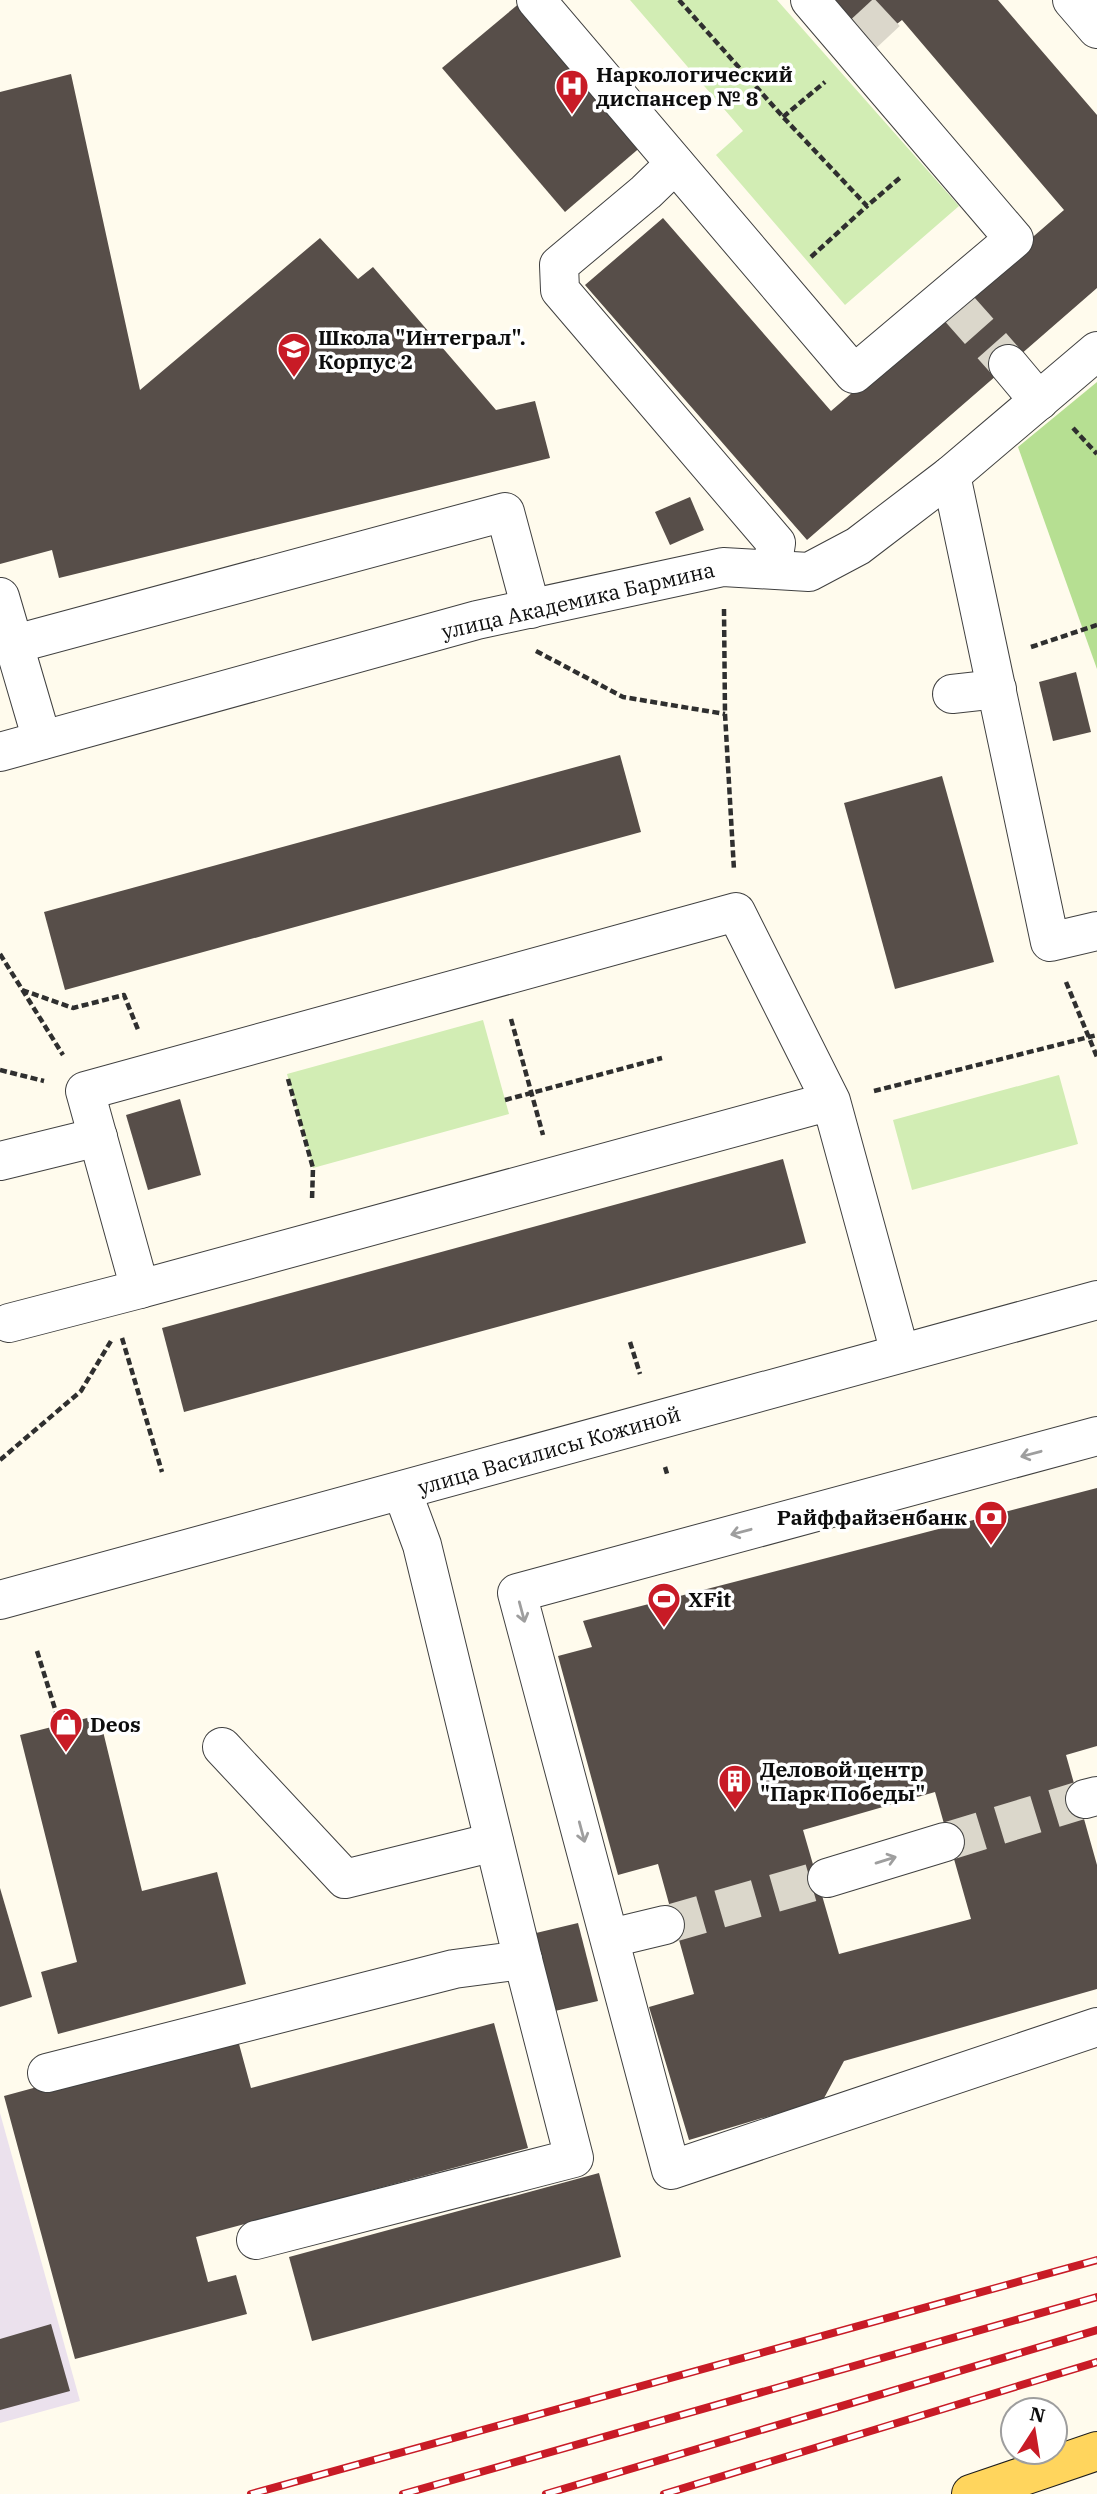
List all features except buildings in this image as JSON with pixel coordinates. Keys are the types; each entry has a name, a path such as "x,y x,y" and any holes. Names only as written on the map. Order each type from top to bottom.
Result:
{"main road":[{"path":"971,2494 1097,2451"}],"street":[{"path":"536,0 854,374 953,298 1014,239 935,149 855,47 810,0"},
{"path":"1072,0 1097,29"},
{"path":"675,164 559,265 560,290 776,542 772,569"},
{"name":"улица Академика Бармина","path":"0,752 477,620 723,567 809,572 858,546 951,475 1097,351"},
{"path":"1008,364 1039,401"},
{"path":"951,475 1050,942 1097,931"},
{"path":"15,644 505,512 531,609"},
{"path":"0,597 42,740"},
{"path":"952,694 994,675"},
{"path":"123,1305 98,1137 85,1091 736,912 831,1101 900,1353"},
{"path":"9,1323 123,1305 310,1243 831,1101"},
{"path":"0,1161 98,1137"},
{"name":"улица Василисы Кожиной","path":"0,1600 1097,1300"},
{"path":"1097,1436 517,1592 671,2170 1097,2027"},
{"path":"256,2240 574,2158 422,1545 402,1491"},
{"path":"222,1746 345,1879 494,1842"},
{"path":"827,1878 945,1842"},
{"path":"611,1938 665,1926"},
{"path":"47,2073 454,1969 523,1960"}],"path":[{"path":"679,0 867,206"},
{"path":"783,117 855,47"},
{"path":"779,286 935,149"},
{"path":"723,567 725,714 736,912"},
{"path":"477,620 623,697 725,714"},
{"path":"994,675 1097,625"},
{"path":"1050,942 1097,1057"},
{"path":"0,954 85,1091"},
{"path":"500,978 554,1177"},
{"path":"22,990 73,1008 124,995 155,1072"},
{"path":"831,1101 1097,1035"},
{"path":"230,1051 287,1074 313,1168 310,1243"},
{"path":"505,1100 662,1058"},
{"path":"0,1460 81,1391 123,1305"},
{"path":"123,1305 162,1472"},
{"path":"630,1342 639,1374"},
{"path":"665,1467 668,1477"},
{"path":"37,1651 60,1725"}],"shaded area":[{"path":"0,2113 80,2401 0,2423"}],"green space":[{"path":"630,0 777,0 959,206 845,305 716,155 743,131"},
{"path":"1097,382 1097,669 1018,447"},
{"path":"483,1020 509,1114 313,1168 287,1074"},
{"path":"1059,1075 1078,1144 912,1190 893,1120"}],"tunnel":[{"path":"859,38 900,0"},
{"path":"954,303 1008,364"},
{"path":"945,1842 1085,1799"},
{"path":"665,1925 827,1878"}],"railway":[{"path":"251,2494 1097,2260"},
{"path":"403,2494 1097,2297"},
{"path":"546,2494 1097,2330"},
{"path":"664,2494 1097,2362"}],"place":[{"name":"Наркологический диспансер № 8","path":"572,116"},
{"name":"Школа \"Интеграл\". Корпус 2","path":"294,379"},
{"name":"Райффайзенбанк","path":"991,1547"},
{"name":"XFit","path":"664,1629"},
{"name":"Deos","path":"66,1754"},
{"name":"Деловой центр \"Парк Победы\"","path":"735,1811"}]}
